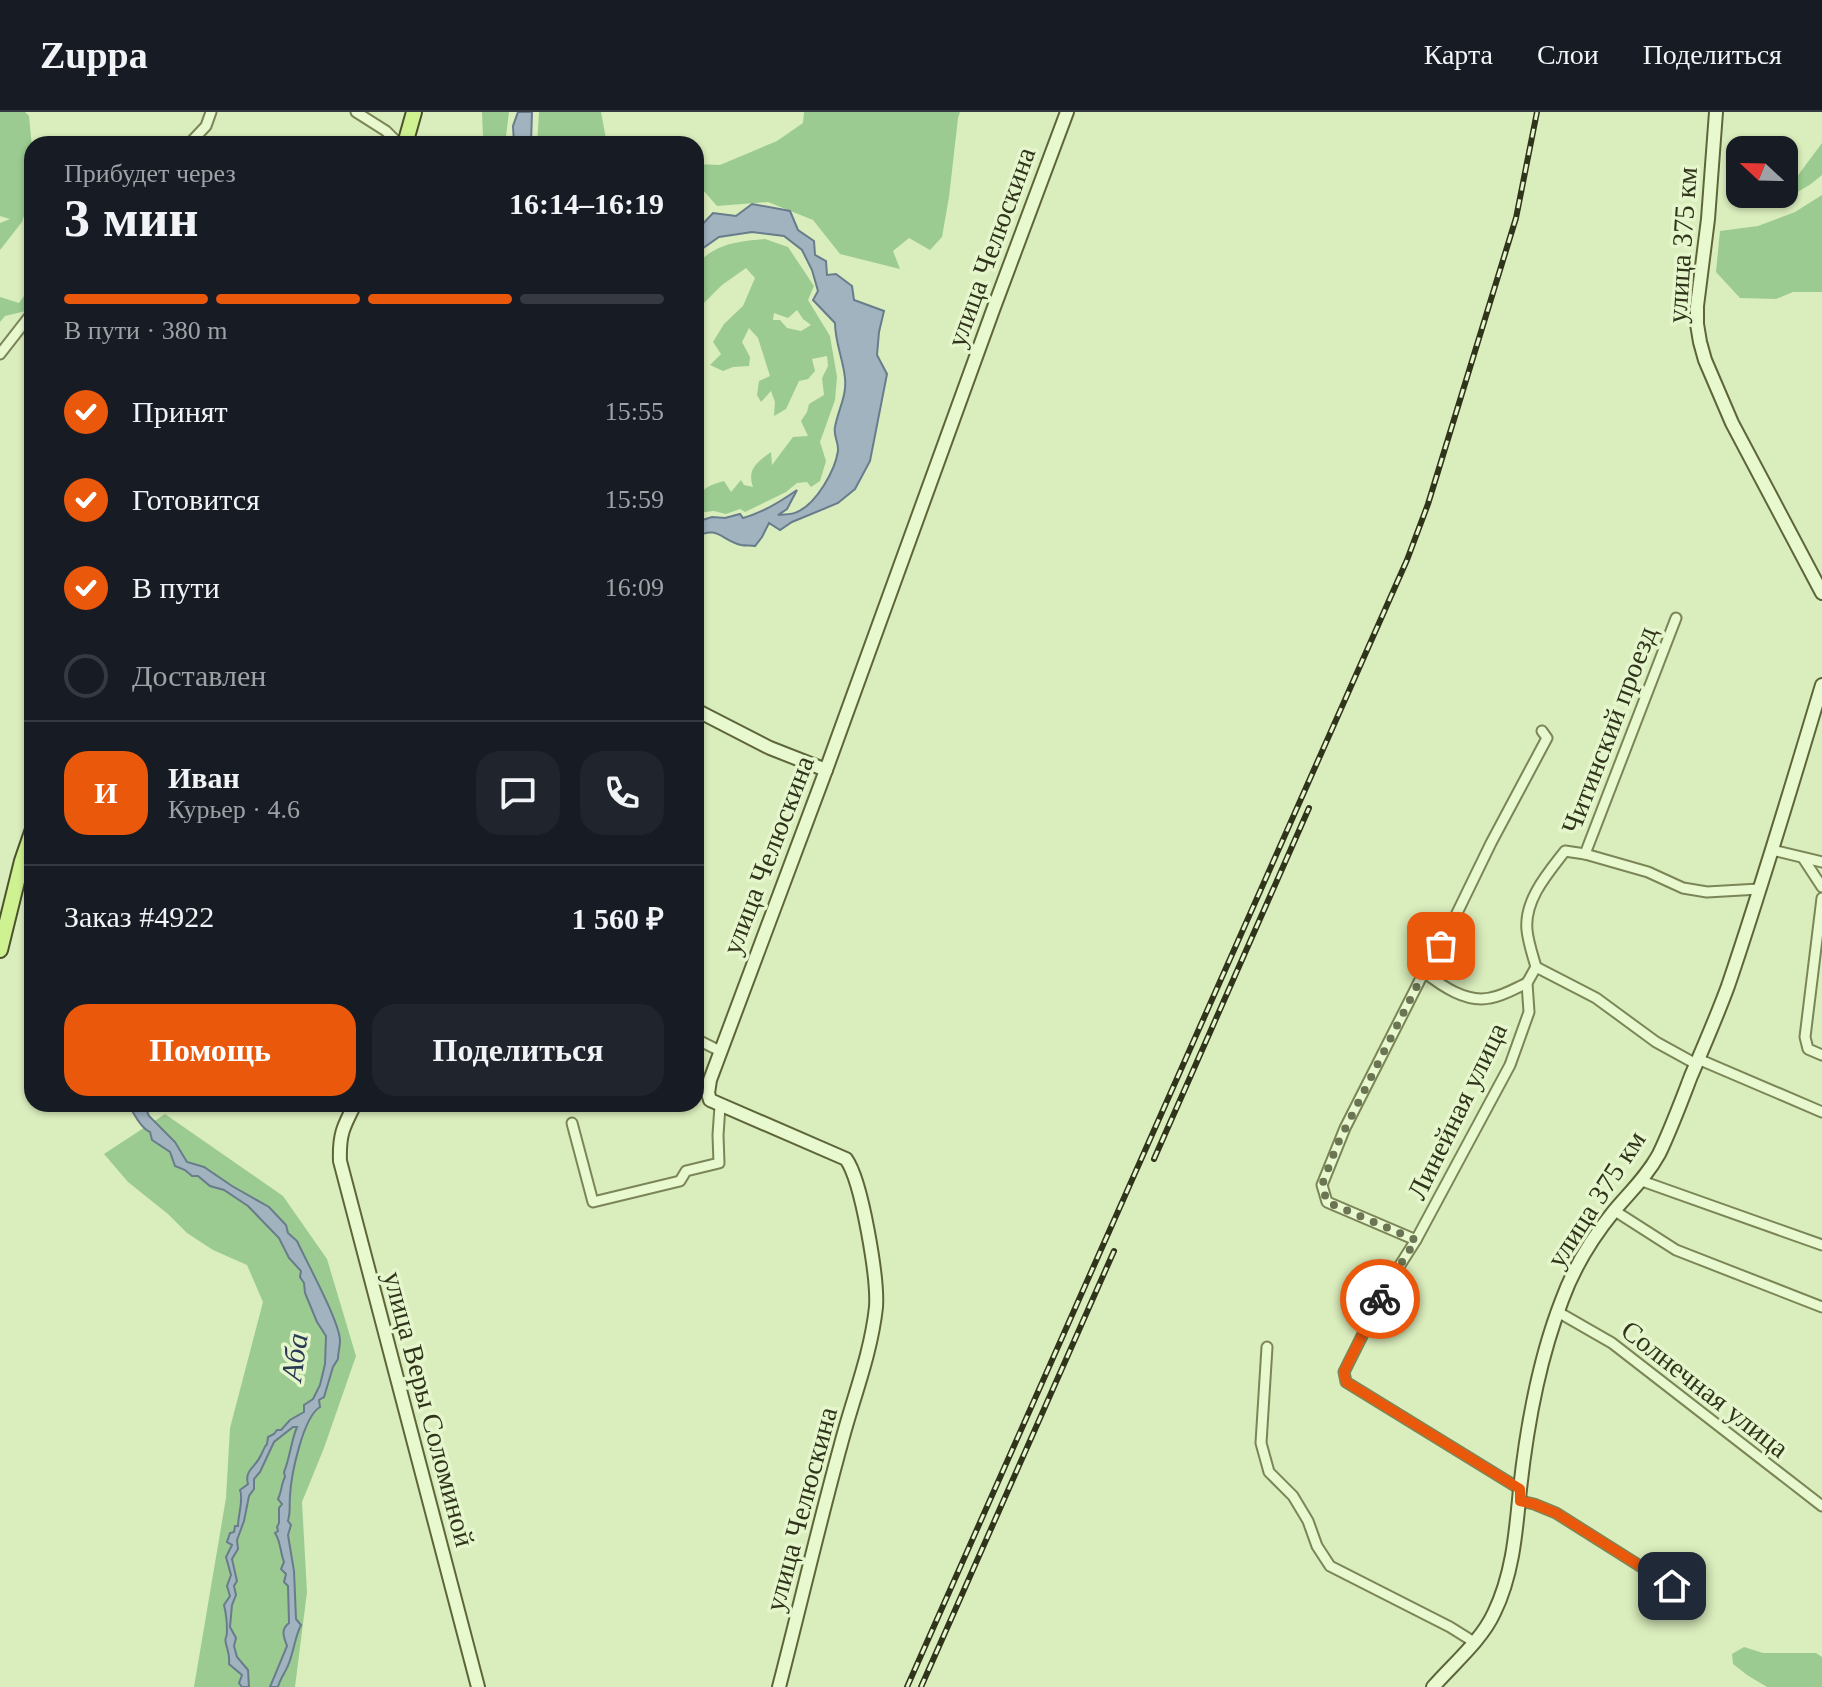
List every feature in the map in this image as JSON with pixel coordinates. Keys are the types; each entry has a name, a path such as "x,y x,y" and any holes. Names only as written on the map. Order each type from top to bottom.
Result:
{"main road":[{"path":"405,136 414,112"},
{"path":"0,950 24,855"}],"street":[{"path":"197,136 206,126 211,112"},
{"path":"356,112 392,136"},
{"name":"улица Челюскина","path":"779,1687 867,1356 877,1291 855,1175 846,1159 720,1106 710,1100 710,1080 1067,112"},
{"name":"улица 375 км","path":"1716,112 1708,219 1697,306 1700,342 1732,423 1822,593"},
{"path":"0,354 24,323"},
{"name":"Читинский проезд","path":"1536,967 1527,929 1530,906 1565,851 1585,854 1676,618"},
{"name":"улица 375 км","path":"1433,1687 1487,1627 1495,1612 1506,1583 1515,1541 1535,1395 1544,1353 1558,1312 1580,1260 1615,1211 1642,1181 1658,1155 1727,988 1822,685"},
{"path":"704,714 770,748 826,770"},
{"path":"1416,1240 1327,1202 1322,1185 1345,1128 1547,738 1542,731"},
{"path":"1772,850 1822,862"},
{"path":"1585,854 1648,872 1683,888 1707,892 1759,889"},
{"path":"1803,858 1822,887"},
{"path":"1822,898 1805,1037 1808,1049 1822,1055"},
{"path":"1536,967 1596,998 1656,1042 1822,1112"},
{"name":"Линейная улица","path":"1520,1495 1345,1380 1344,1372 1388,1284 1416,1240 1510,1065 1529,1012 1527,983 1536,967"},
{"path":"1424,972 1439,984 1478,999 1493,998 1527,983"},
{"path":"704,1043 720,1051"},
{"path":"572,1123 593,1202 680,1181 686,1171 719,1163 720,1106"},
{"name":"улица Веры Соломиной","path":"351,1112 339,1142 340,1161 477,1687"},
{"path":"1642,1181 1822,1245"},
{"path":"1615,1211 1676,1250 1822,1307"},
{"name":"Солнечная улица","path":"1558,1312 1612,1343 1822,1506"},
{"path":"1267,1347 1261,1443 1269,1472 1293,1496 1330,1566 1474,1642"},
{"path":"1520,1495 1556,1513 1697,1602"}],"green space":[{"path":"0,112 25,112 29,116 31,136 24,136 24,215 0,250 0,223 10,219 0,216"},
{"path":"482,112 509,112 506,136 483,136"},
{"path":"539,112 601,112 606,136 538,136"},
{"path":"804,112 960,112 942,237 930,250 909,238 893,251 900,269 840,254 813,220 768,202 717,206 704,191 704,164 720,165 777,141 803,123"},
{"path":"1822,143 1822,175 1798,192 1798,175"},
{"path":"1822,195 1822,292 1793,292 1776,299 1740,298 1716,272 1720,231 1758,226 1795,212"},
{"path":"765,239 788,247 814,286 808,300 830,336 837,377 835,400 820,442 826,461 820,481 811,487 807,482 797,483 786,492 745,512 740,509 726,514 704,512 704,490 724,481 731,492 741,480 744,485 753,487 751,475 757,463 771,452 772,465 793,437 808,436 801,421 809,404 824,395 822,378 828,366 827,356 812,359 815,371 808,379 799,381 786,409 774,416 775,402 771,391 761,402 757,395 759,381 770,376 758,338 749,328 742,342 750,357 749,366 723,371 710,365 721,354 713,342 724,324 743,306 755,278 746,268 704,303 704,258 719,248","holes":["797,310 811,325 801,331 787,328 780,320 773,320 774,313 788,318"]},
{"path":"24,296 24,311 5,316 0,322 0,297 19,303"},
{"path":"165,1114 283,1196 327,1259 356,1356 302,1502 307,1592 295,1687 194,1687 226,1498 230,1428 263,1302 247,1265 213,1250 187,1233 128,1182 104,1154"},
{"path":"1744,1647 1763,1653 1816,1653 1822,1657 1822,1687 1767,1687 1733,1664 1732,1654"}],"water":[{"path":"518,112 532,112 531,136 514,136"},
{"path":"752,204 790,211 798,230 814,241 815,255 826,261 827,275 836,274 852,286 854,300 884,311 877,355 887,374 870,461 855,489 838,503 780,530 769,523 755,546 734,543 715,533 704,534 704,520 740,514 743,518 750,516 797,490 787,509 778,515 795,513 811,502 824,486 836,459 836,421 845,385 835,323 813,300 818,291 802,250 784,236 752,232 719,237 704,247 704,223 713,213 736,216"},
{"path":"133,1112 147,1112 175,1142 187,1162 204,1167 269,1207 286,1225 315,1276 339,1332 338,1359 324,1397 319,1400 320,1407 303,1434 293,1475 288,1535 294,1571 296,1619 301,1625 278,1687 270,1687 287,1646 284,1631 289,1623 288,1586 284,1582 286,1574 281,1569 284,1562 275,1533 278,1531 282,1504 278,1499 297,1427 274,1442 254,1479 254,1489 249,1496 237,1540 238,1549 232,1559 237,1581 230,1627 236,1638 234,1646 237,1657 248,1670 249,1687 242,1687 239,1683 242,1675 229,1664 225,1642 224,1605 230,1596 227,1586 231,1575 226,1557 232,1545 227,1542 230,1533 238,1526 240,1490 248,1484 249,1472 259,1459 268,1437 304,1412 304,1405 313,1399 320,1385 325,1364 326,1336 305,1293 301,1271 289,1258 279,1238 248,1206 224,1190 210,1186 198,1176 175,1166 170,1152 152,1140 150,1132"}],"railway":[{"path":"907,1687 1407,560 1428,504 1516,218 1537,112"},
{"path":"1154,1159 1309,808"},
{"path":"921,1687 1114,1251"}],"way so far":[{"path":"1380,1299 1416,1240 1327,1202 1322,1185 1345,1128 1424,972 1441,946"}],"route":[{"path":"1380,1299 1344,1372 1346,1382 1520,1489 1520,1501 1556,1513 1672,1586"}],"water label":[{"name":"Аба","path":"294,1357"}]}
